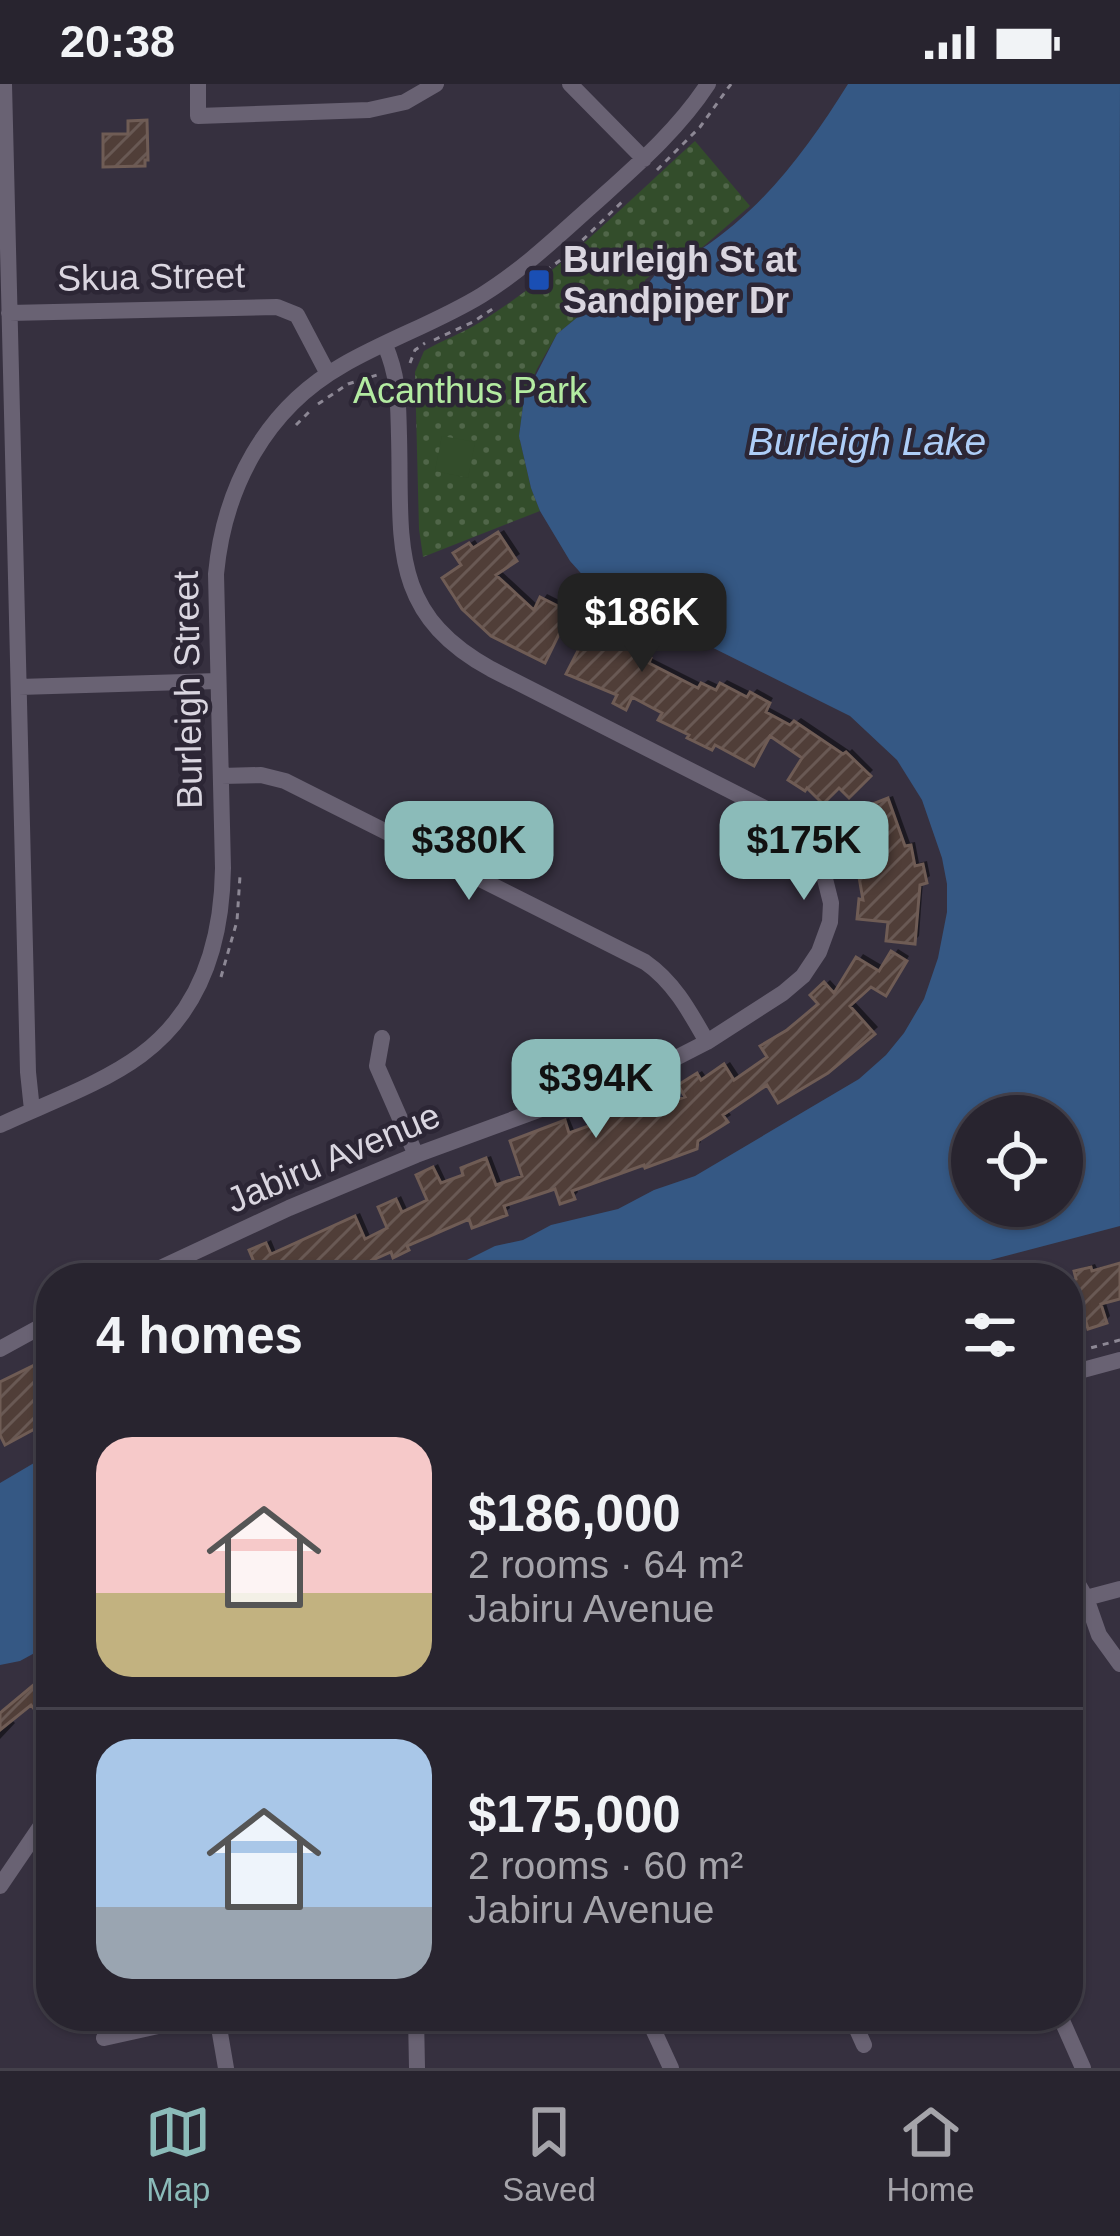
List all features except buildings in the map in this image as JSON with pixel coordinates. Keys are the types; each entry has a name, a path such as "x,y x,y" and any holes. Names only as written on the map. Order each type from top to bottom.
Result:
{"street":[{"path":"4,84 10,313 8,603 19,687 32,1111"},
{"path":"197,84 198,116 368,110 405,101 436,84"},
{"path":"570,84 644,159"},
{"name":"Burleigh Street","path":"0,1125 121,1069 143,1054 176,1020 203,980 222,908 216,574 228,507 268,430 328,374 461,308 536,256 644,159 708,84"},
{"name":"Skua Street","path":"10,313 277,307 302,322 328,374"},
{"name":"Jabiru Avenue","path":"171,1263 416,1155 666,1063 707,1042 783,993 811,967 830,922 829,886 820,859 786,819 491,670 467,656 432,624 412,588 402,550 397,374 386,345"},
{"path":"19,687 218,681"},
{"path":"221,776 262,775 285,781 645,962 678,994 707,1042"},
{"path":"382,1038 376,1066 416,1155"},
{"path":"0,1349 36,1329"},
{"path":"1083,1370 1120,1360"},
{"path":"1085,1598 1120,1589"},
{"path":"1083,1594 1099,1635 1120,1664"},
{"path":"0,1886 36,1833"},
{"path":"104,2038 136,2031"},
{"path":"220,2031 226,2068"},
{"path":"416,2031 417,2068"},
{"path":"654,2031 671,2068"},
{"path":"858,2031 865,2045"},
{"path":"1067,2031 1083,2068"}],"path":[{"path":"293,428 332,394 376,373 381,378"},
{"path":"213,992 235,934 240,874"},
{"path":"1083,1350 1120,1340"}],"green space":[{"name":"Acanthus Park","path":"695,141 750,206 697,252 656,271 640,290 619,290 596,302 557,334 524,398 519,436 540,511 423,557 415,372 424,351 482,321 539,281"},
{"path":"442,436 475,442 468,478 435,471"}],"water":[{"name":"Burleigh Lake","path":"848,84 1120,84 1120,1226 978,1263 461,1263 551,1225 618,1209 695,1176 859,1079 904,1033 924,999 938,958 947,912 942,858 922,800 897,760 850,716 587,580 540,511 519,436 524,398 557,334 619,290 623,296 644,294 660,270 723,233 783,175"},
{"path":"36,1462 36,1652 0,1665 0,1483"}],"place":[{"name":"Burleigh St at Sandpiper Dr","path":"539,280"}]}
